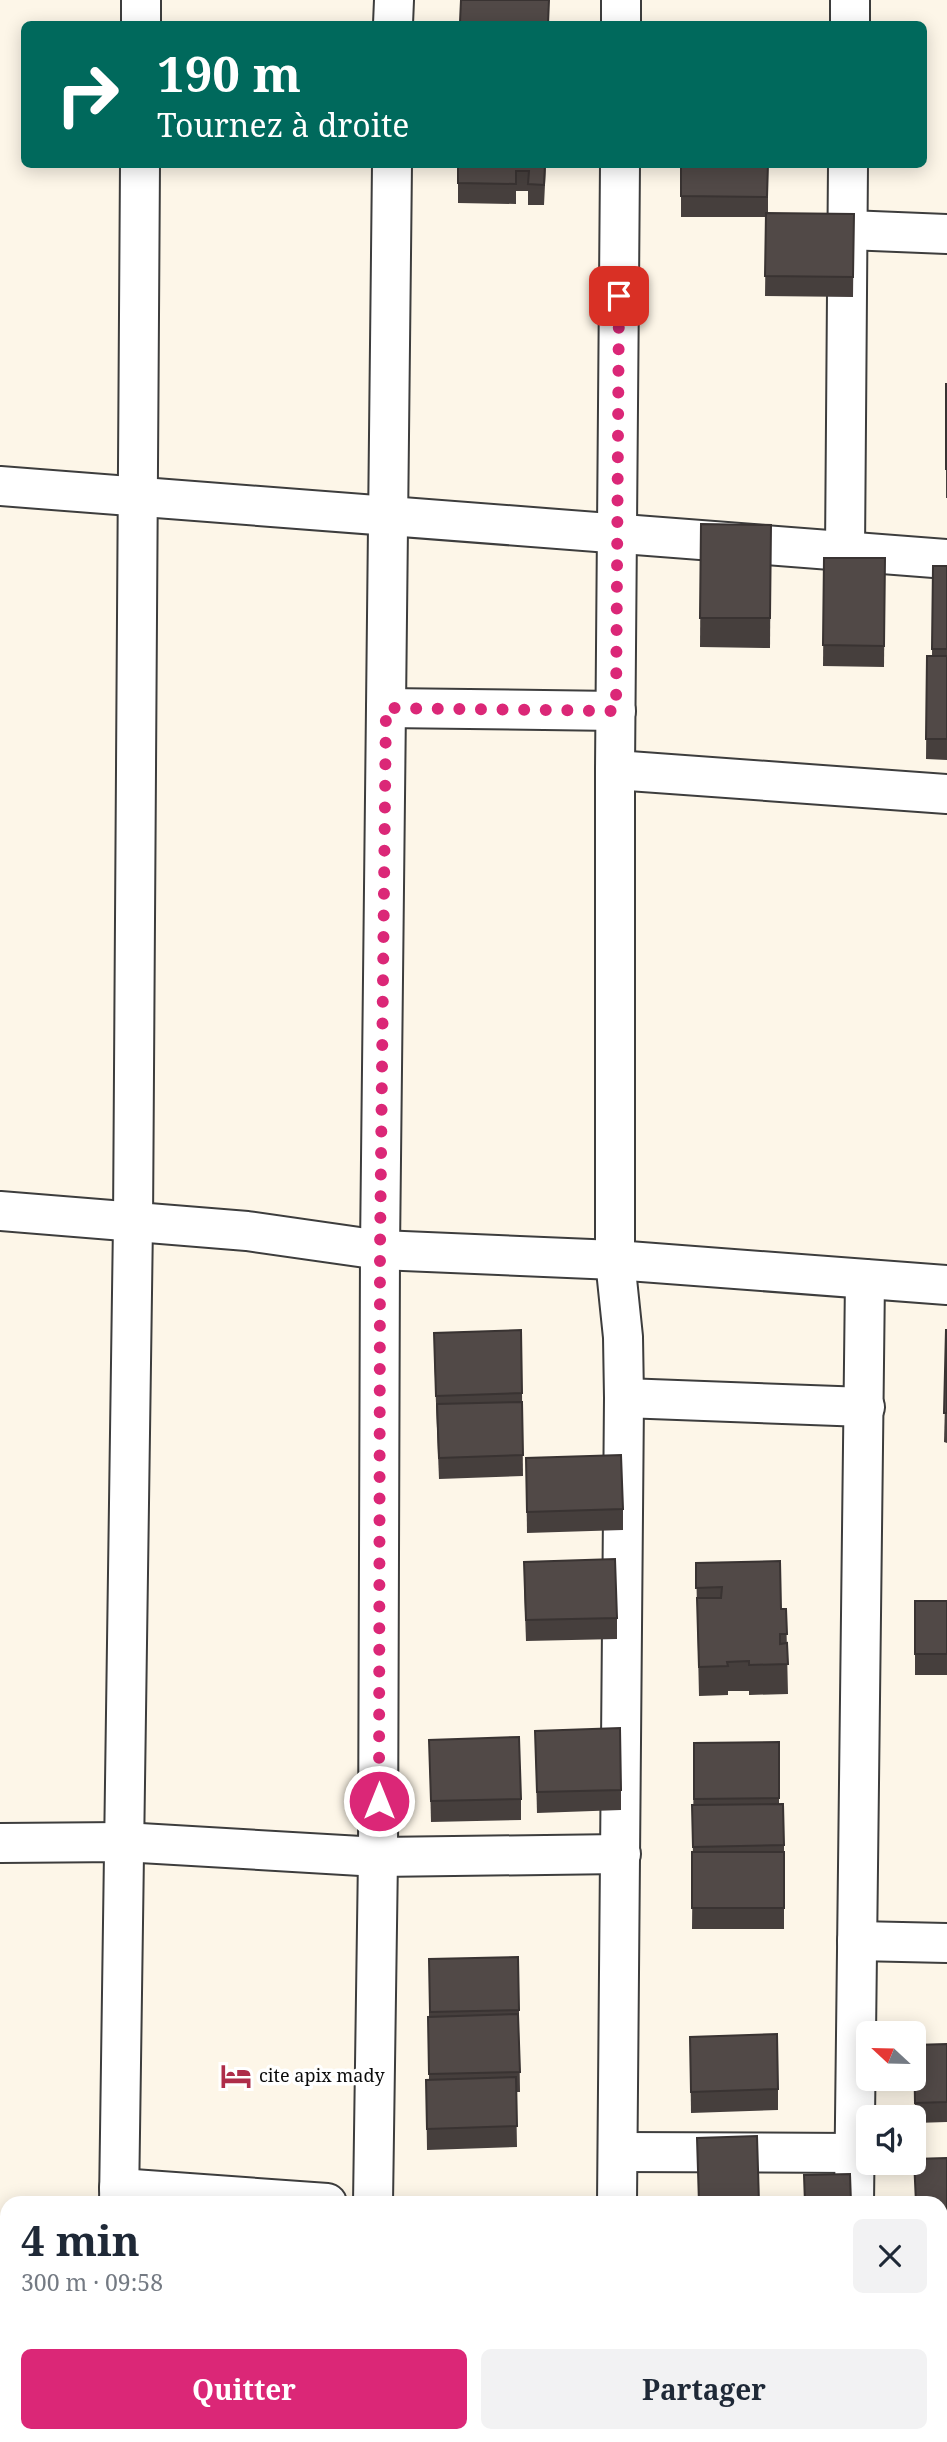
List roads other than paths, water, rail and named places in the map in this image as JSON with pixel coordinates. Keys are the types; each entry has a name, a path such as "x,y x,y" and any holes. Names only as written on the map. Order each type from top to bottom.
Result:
{"street":[{"path":"141,0 141,21"},
{"path":"393,21 394,0"},
{"path":"621,0 621,21"},
{"path":"850,0 850,21"},
{"path":"140,168 133,1223 119,2195 145,2196"},
{"path":"373,2196 379,1857 380,1250 392,168"},
{"path":"617,2196 624,1398 623,1337 615,1260 615,770 620,168"},
{"path":"845,551 848,168"},
{"path":"848,229 947,234"},
{"path":"0,486 947,559"},
{"path":"386,708 616,711"},
{"path":"615,770 947,794"},
{"path":"0,1211 247,1231 380,1250 615,1260 947,1285"},
{"path":"854,2196 866,1279"},
{"path":"624,1398 865,1407"},
{"path":"0,1843 124,1842 379,1857 621,1854"},
{"path":"857,1941 947,1943"},
{"path":"619,2152 855,2153"}],"place":[{"name":"cite apix mady","path":"236,2076"}]}
